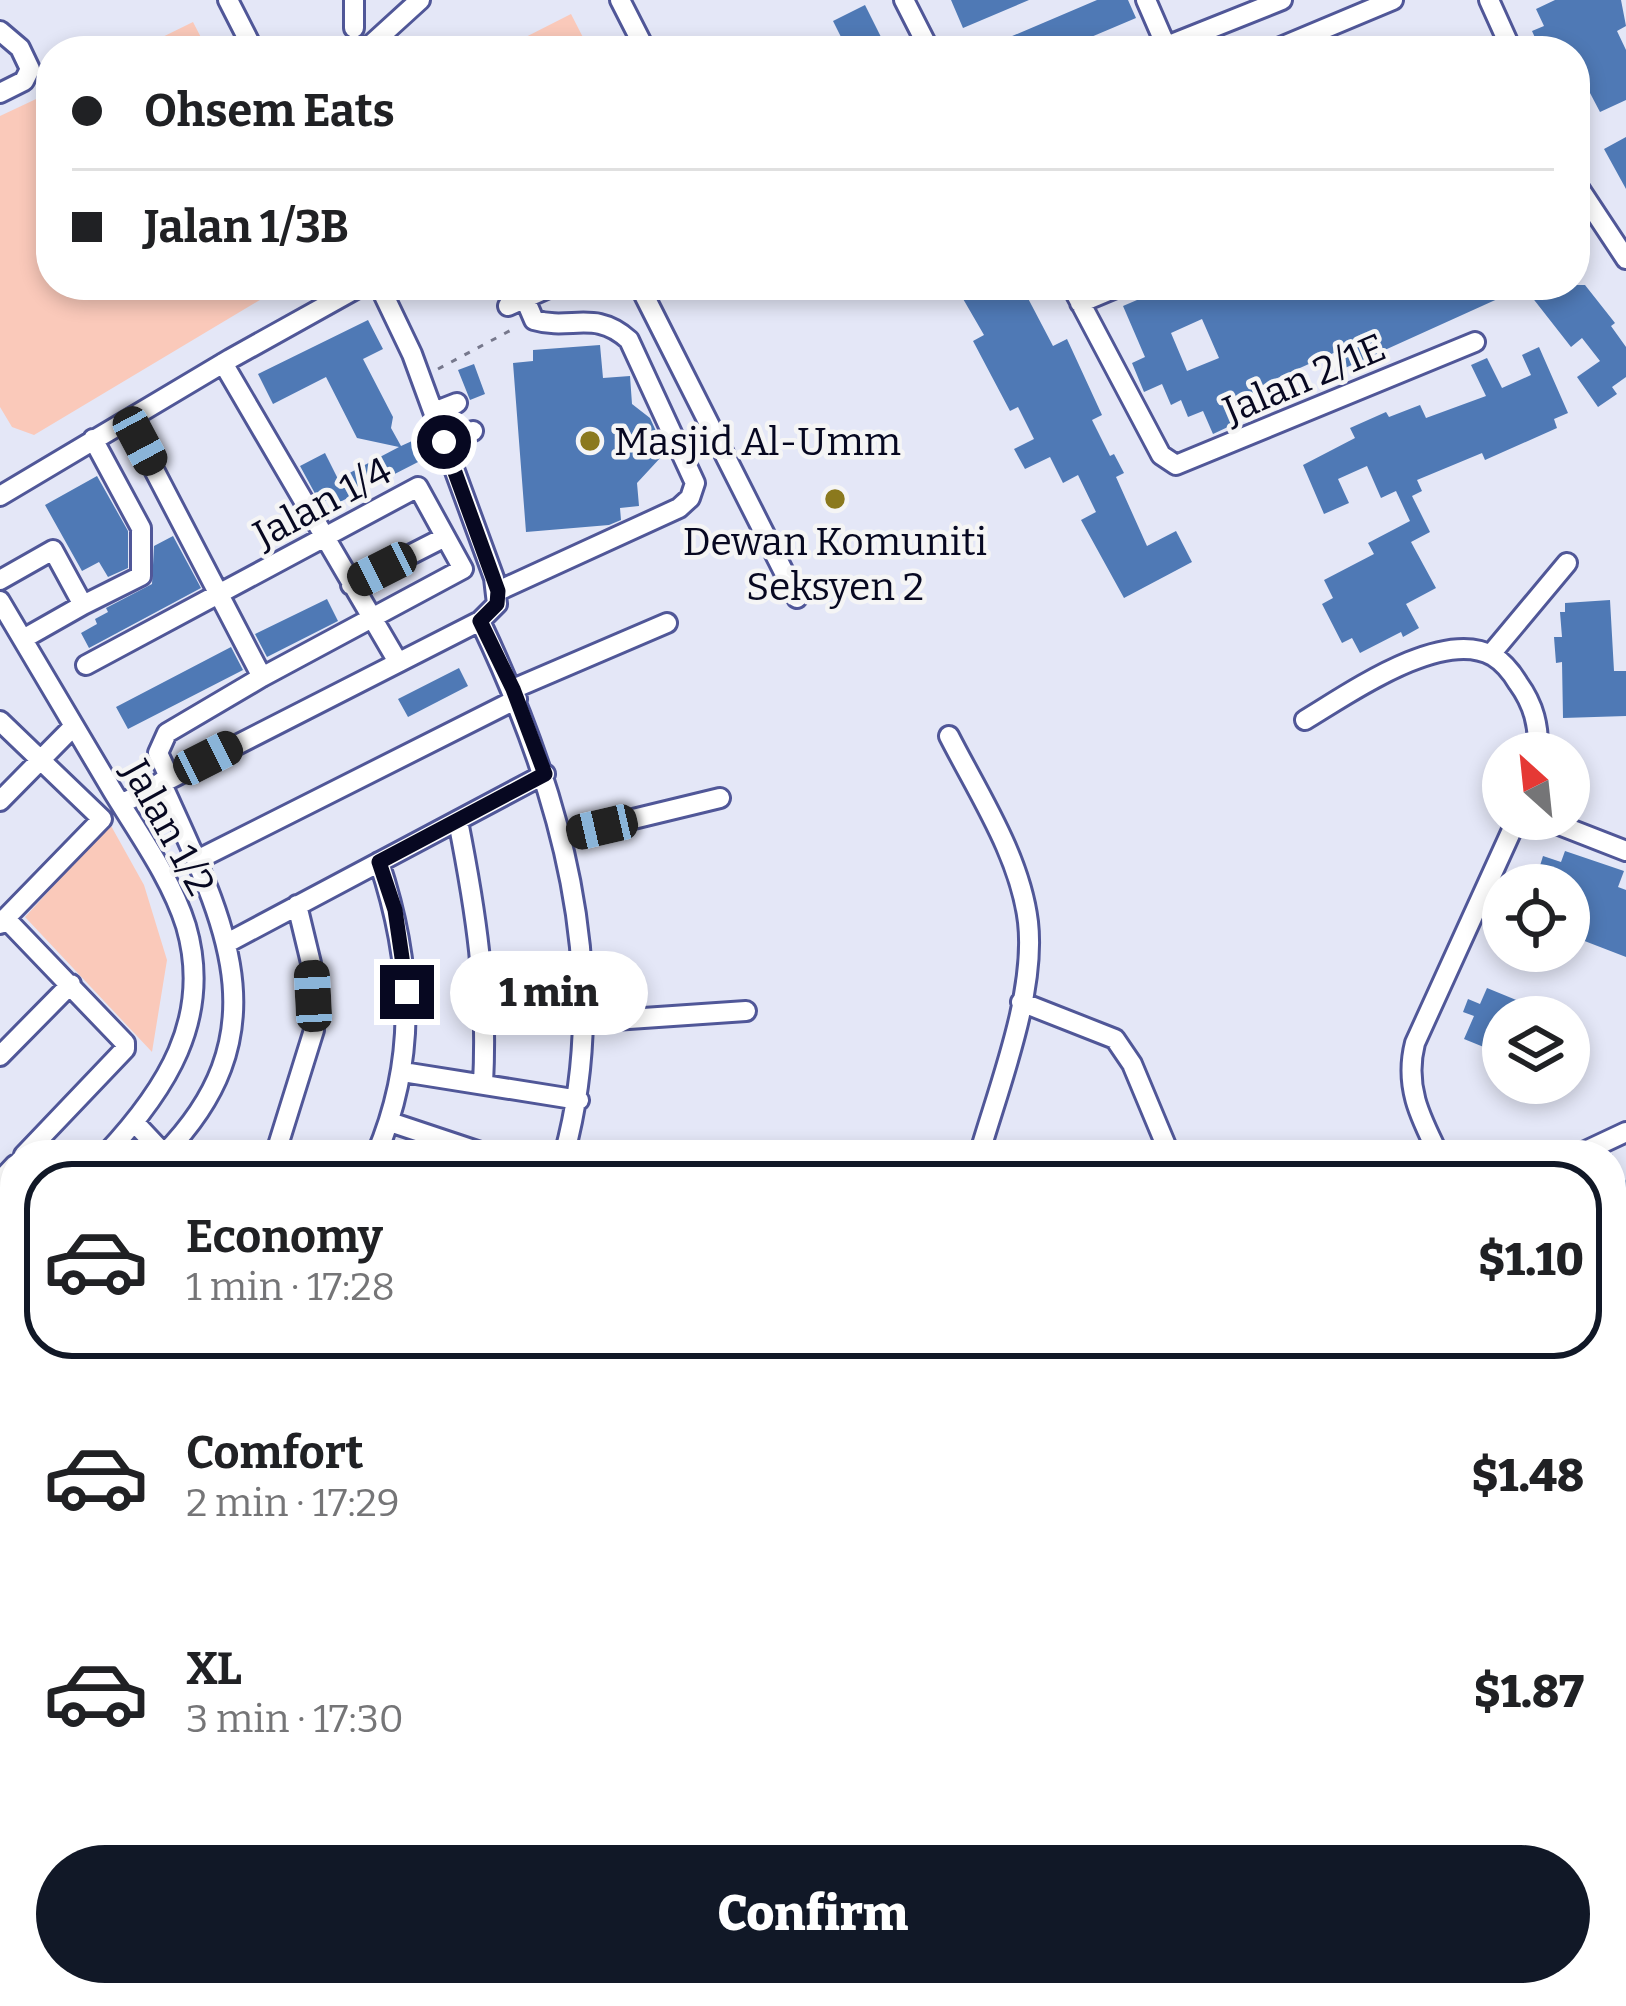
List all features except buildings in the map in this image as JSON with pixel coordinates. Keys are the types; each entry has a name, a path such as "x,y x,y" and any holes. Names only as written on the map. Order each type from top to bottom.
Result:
{"street":[{"path":"228,0 246,36"},
{"path":"354,0 354,28"},
{"path":"380,36 420,0"},
{"path":"620,0 638,36"},
{"path":"904,0 922,36"},
{"path":"1147,0 1157,36"},
{"path":"1192,36 1282,0"},
{"path":"1307,36 1393,0"},
{"path":"1489,0 1505,36"},
{"path":"0,31 20,48 30,69 24,82 0,93"},
{"path":"1590,205 1626,259"},
{"path":"0,496 336,300"},
{"path":"121,804 480,621 497,604 498,591 434,412 385,300"},
{"path":"498,591 679,508 690,498 694,483 629,340 613,326 598,322 534,320 517,302 521,300"},
{"path":"647,300 797,598"},
{"name":"Jalan 2/1E","path":"1079,300 1161,455 1176,465 1475,342"},
{"path":"223,363 398,662"},
{"path":"434,412 457,403"},
{"path":"444,442 473,431"},
{"path":"23,639 141,576 141,528 93,439"},
{"path":"140,441 262,677"},
{"name":"Jalan 1/4","path":"86,665 418,487 445,537"},
{"path":"177,1140 207,1103 220,1077 232,1017 229,942 158,753 167,734 463,569 445,537 351,585"},
{"path":"0,580 53,550 83,605"},
{"path":"1491,654 1567,563"},
{"name":"Jalan 1/2","path":"0,601 172,892 186,925 193,973 188,1022 172,1070 119,1140"},
{"path":"480,621 515,694 563,836 585,1022 579,1100 568,1140"},
{"path":"196,860 515,694 667,623"},
{"path":"1305,720 1402,664 1465,650 1491,654 1510,671 1529,698 1539,732"},
{"path":"0,721 102,819 3,921 121,1035 124,1049 38,1140"},
{"path":"0,801 74,726"},
{"path":"949,736 1021,888 1028,922 1021,1002 983,1140"},
{"path":"229,942 545,774"},
{"path":"563,836 720,798"},
{"path":"458,820 481,946 486,1017 483,1084"},
{"path":"1590,836 1626,850"},
{"path":"1432,1140 1413,1096 1415,1043 1507,840"},
{"path":"379,862 406,963 408,1020 403,1072 382,1140"},
{"path":"280,1140 314,1030 311,963 298,905"},
{"path":"0,1056 71,984"},
{"path":"1021,1002 1115,1039 1132,1064 1164,1140"},
{"path":"585,1022 746,1012"},
{"path":"403,1072 579,1100"},
{"path":"390,1122 436,1140"},
{"path":"135,1123 151,1140"}],"path":[{"path":"435,370 523,324"}],"shaded area":[{"path":"571,14 582,36 528,36"},
{"path":"193,22 200,36 165,36"},
{"path":"36,99 36,300 260,300 34,435 12,427 0,407 0,116"},
{"path":"110,824 144,885 167,960 152,1052 25,917"}],"place":[{"name":"Masjid Al-Umm","path":"590,441"},
{"name":"Dewan Komuniti Seksyen 2","path":"835,499"}],"route":[{"path":"407,992 395,910 379,862 545,774 513,689 480,621 497,604 498,591 444,442"}]}
